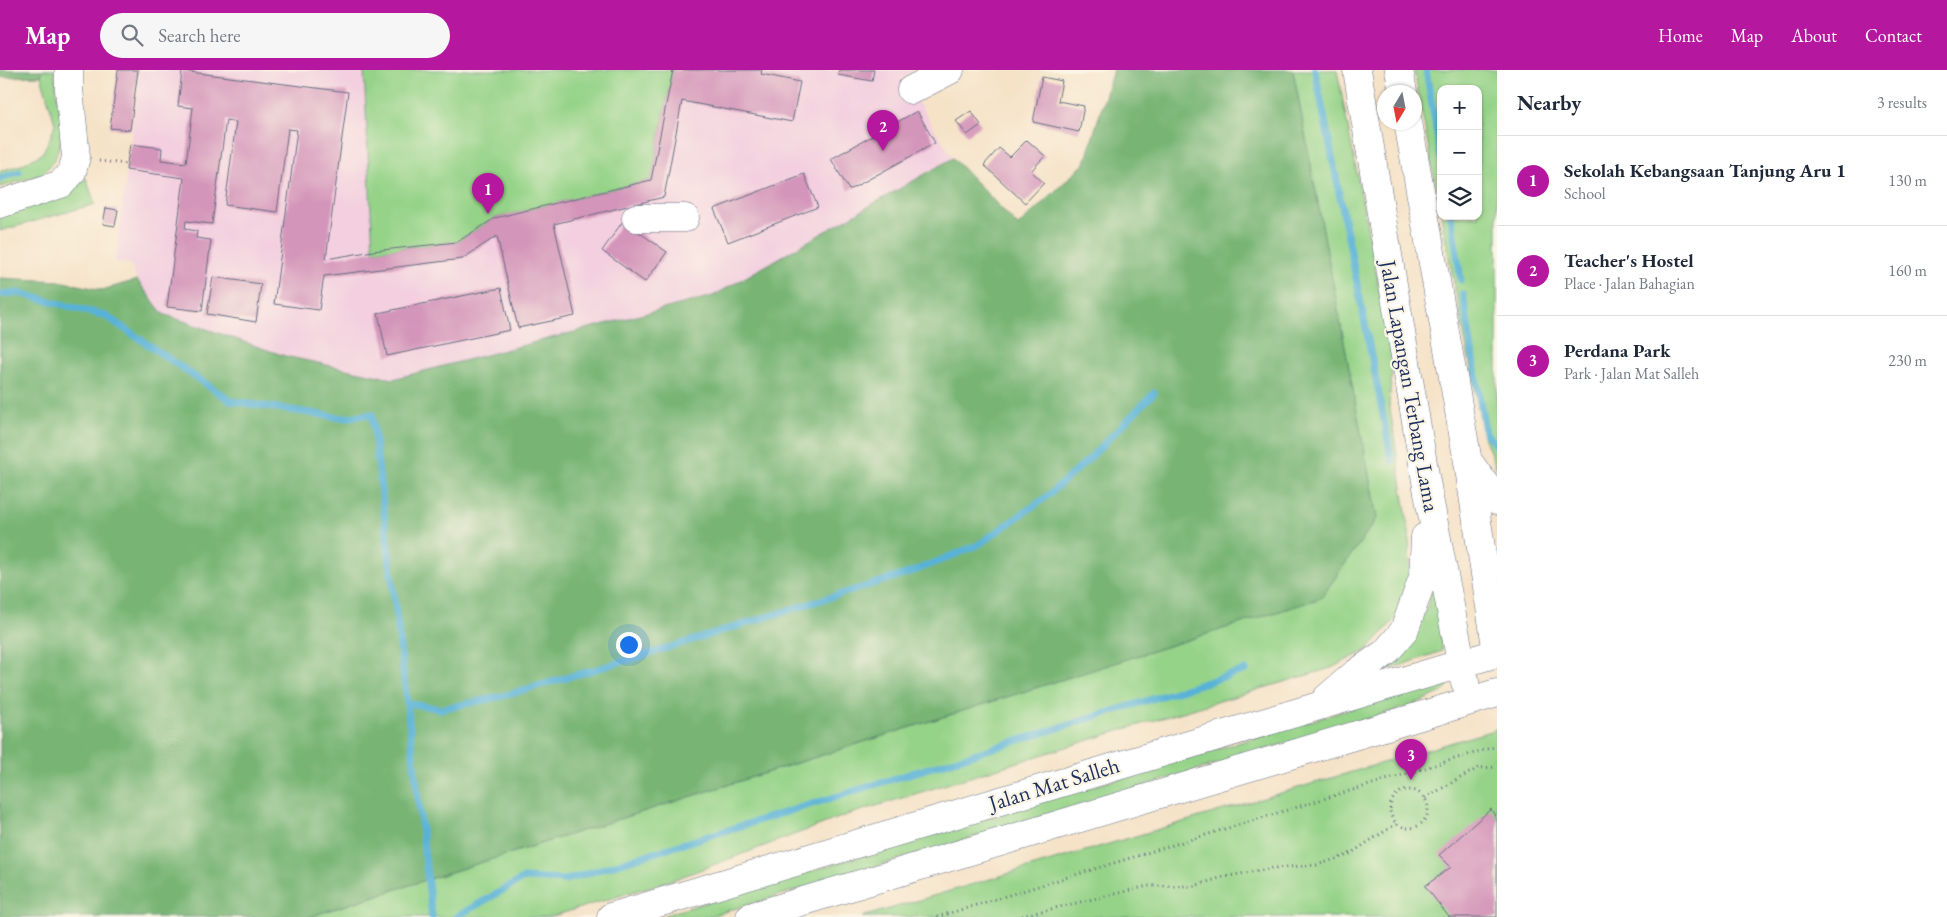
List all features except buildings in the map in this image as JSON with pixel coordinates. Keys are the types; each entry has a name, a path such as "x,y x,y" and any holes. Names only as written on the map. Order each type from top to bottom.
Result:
{"main road":[{"path":"0,204 61,184 72,172 76,158 68,89 70,70"},
{"path":"911,90 950,70"},
{"name":"Jalan Lapangan Terbang Lama","path":"1358,70 1428,493 1460,663 1470,700"},
{"path":"1399,70 1402,85"},
{"name":"Jalan Lapangan Terbang Lama","path":"1409,130 1468,462 1497,653"},
{"path":"636,218 685,218"},
{"path":"1468,462 1497,501"},
{"path":"1320,705 1355,674 1385,653 1404,631 1423,577 1428,493"},
{"name":"Jalan Mat Salleh","path":"611,917 1497,653"},
{"name":"Jalan Mat Salleh","path":"750,917 1497,692"}],"path":[{"path":"937,917 1497,746"},
{"path":"1425,798 1478,768 1497,767"},
{"path":"1408,790 1414,791 1425,798 1428,810 1424,822 1408,829 1396,824 1390,813 1392,800 1396,795 1408,790"},
{"path":"1017,917 1148,886 1194,886 1223,877 1273,868 1317,865 1348,855 1396,824"}],"shaded area":[{"path":"140,70 915,70 903,78 953,158 713,296 393,379 285,356 163,314 137,280 130,264 115,262"}],"green space":[{"path":"0,70 42,70 41,76 0,77"},
{"path":"42,70 54,70 58,103 64,122 55,159 43,174 0,187 0,171 21,165 42,154 51,136 55,124 41,76"},
{"path":"364,70 673,70 651,180 495,218 457,242 373,251"},
{"path":"1113,70 1293,70 1377,518 1321,598 308,917 0,917 0,278 59,281 102,290 137,280 163,314 285,356 393,379 713,296 953,158 1018,226 1085,163"},
{"path":"1293,70 1337,70 1393,362 1389,403 1409,532 1410,572 1397,617 1367,650 1331,668 1115,732 847,815 678,878 550,917 308,917 1321,598 1377,518"},
{"path":"1414,70 1497,70 1497,469 1484,437 1442,220 1482,220 1482,85 1437,85 1437,193 1422,113 1422,85 1417,85"},
{"path":"86,178 95,204 0,231 0,212 64,194"},
{"path":"1435,578 1442,651 1385,671 1411,642 1426,610"},
{"path":"1444,681 1447,684 1447,688 1442,692 1410,706 707,917 658,917"},
{"path":"1497,729 1497,917 862,917"}],"waterway":[{"path":"1315,70 1392,461"},
{"path":"1426,70 1437,135"},
{"path":"0,178 19,172"},
{"path":"1452,220 1461,280"},
{"path":"0,294 19,293 106,316 231,401 343,418 372,414 407,703 441,709 503,696 638,657 912,572 978,545 1045,498 1090,458 1154,393"},
{"path":"1463,294 1485,432 1497,447"},
{"path":"456,917 524,878 566,880 1246,670"},
{"path":"407,703 432,917"}],"place":[{"name":"Teacher's Hostel","path":"883,151"},
{"name":"Sekolah Kebangsaan Tanjung Aru 1","path":"488,214"},
{"name":"Perdana Park","path":"1411,780"}]}
